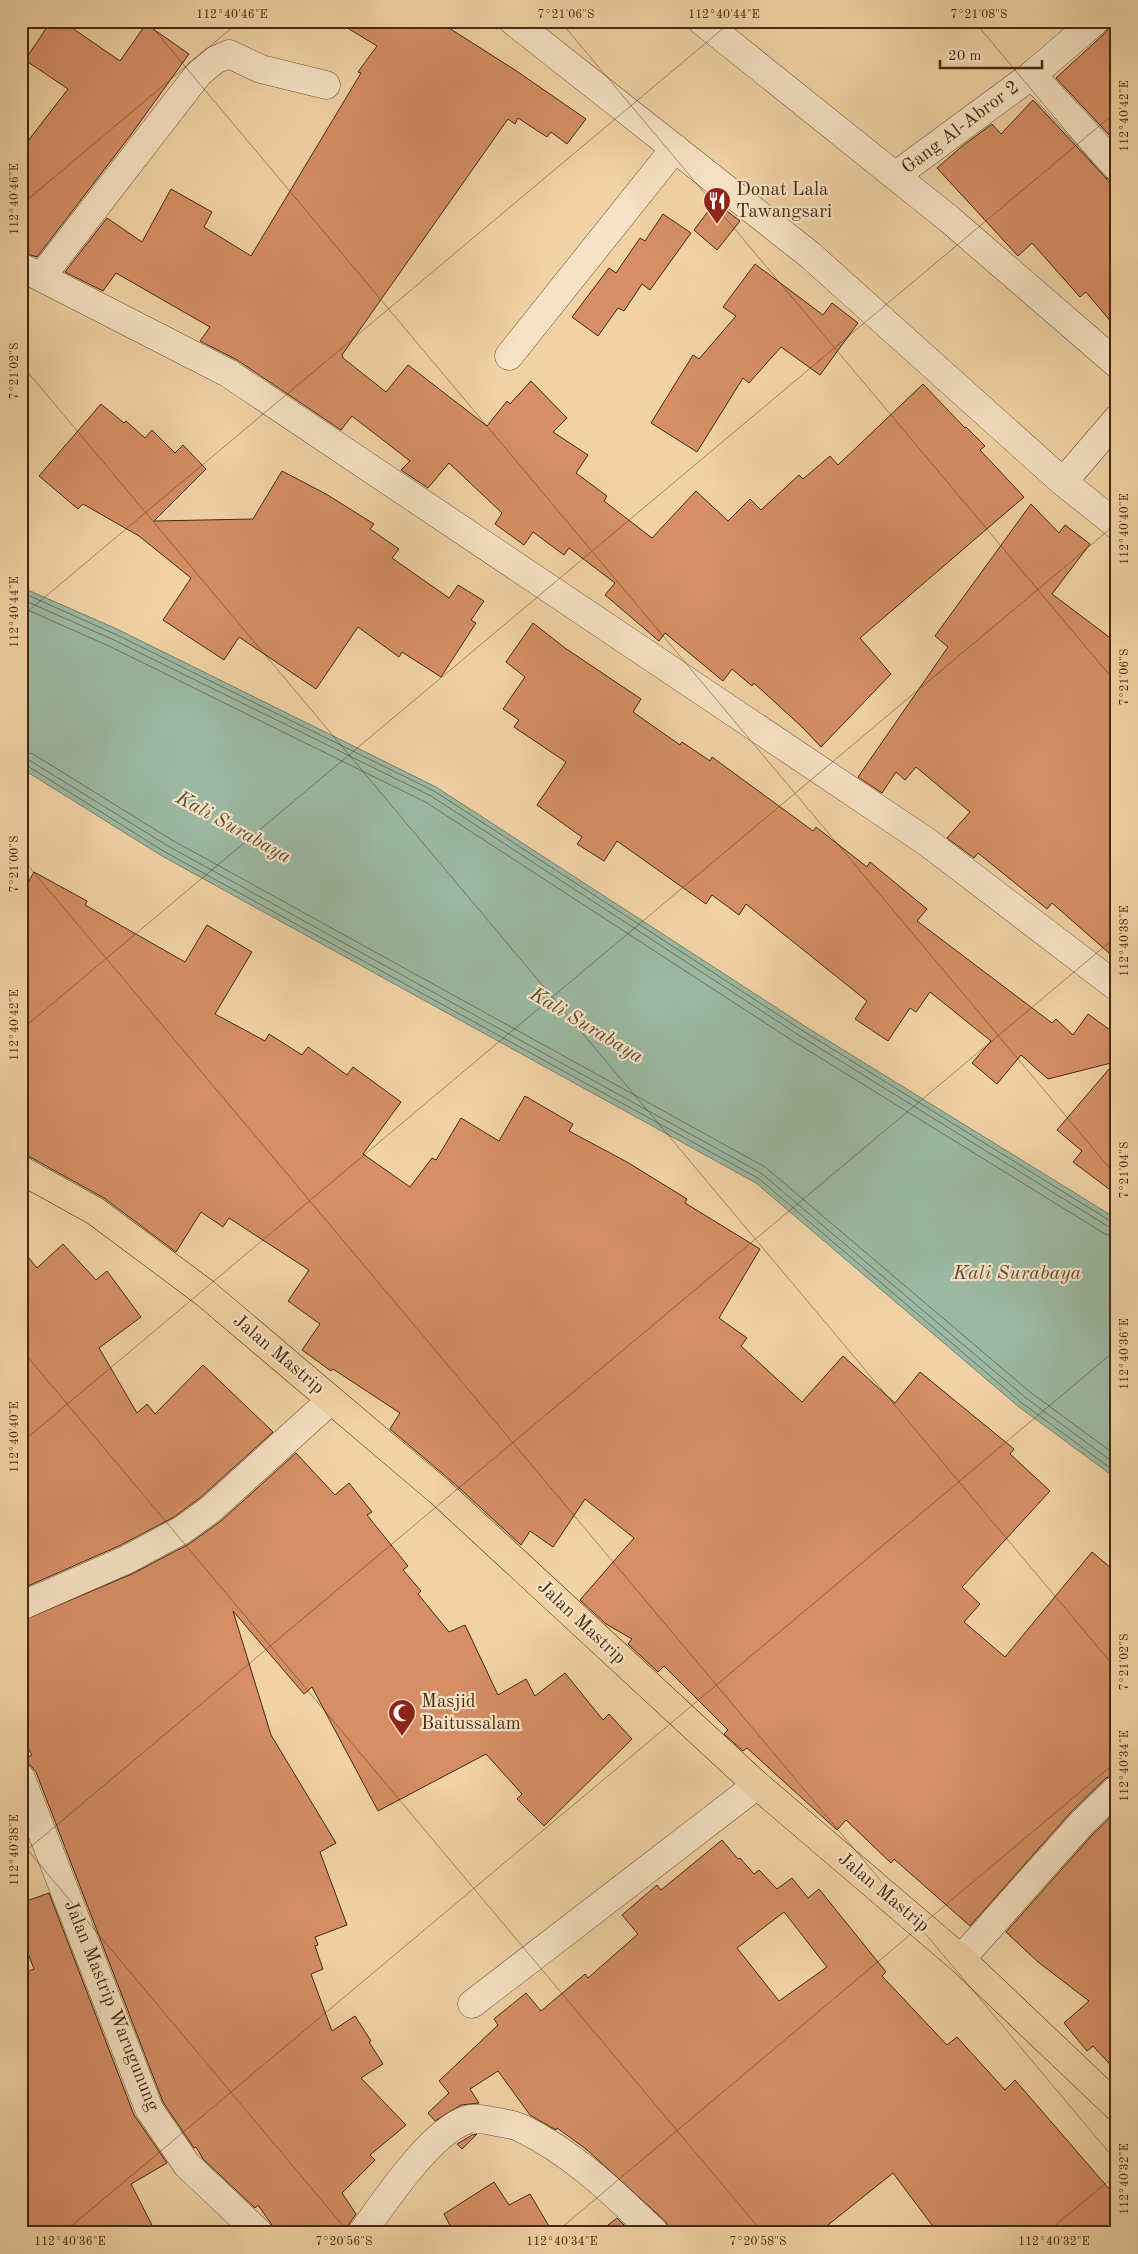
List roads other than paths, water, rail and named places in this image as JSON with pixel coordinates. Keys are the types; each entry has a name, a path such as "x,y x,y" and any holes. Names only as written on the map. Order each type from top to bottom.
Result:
{"main road":[{"name":"Jalan Mastrip","path":"21,1170 95,1211 205,1293 440,1492 757,1785 961,1959 1117,2107"}],"street":[{"path":"513,21 810,255 1063,482 1117,525"},
{"path":"702,21 948,219 1117,364"},
{"name":"Gang Al-Abror 2","path":"895,176 1032,75 1087,24"},
{"path":"326,85 261,69 230,54 215,60 199,73 32,272 228,373 927,842 1117,987"},
{"path":"1032,75 1117,167"},
{"path":"509,356 676,148"},
{"path":"1063,482 1116,419"},
{"path":"21,1606 126,1560 182,1530 211,1509 331,1400"},
{"name":"Jalan Mastrip Warugunung","path":"21,1778 26,1806 149,2109 187,2164 259,2233"},
{"path":"472,2004 757,1785"},
{"path":"961,1959 1082,1822 1117,1790"},
{"path":"362,2233 411,2167 447,2130 468,2119 484,2120 520,2128 562,2152 612,2191 655,2233"}],"water":[{"name":"Kali Surabaya","path":"21,587 119,630 436,787 803,1025 1117,1219 1117,1479 1019,1407 756,1183 162,856 21,768"}],"place":[{"name":"Donat Lala Tawangsari","path":"717,225"},
{"name":"Masjid Baitussalam","path":"402,1737"}]}
